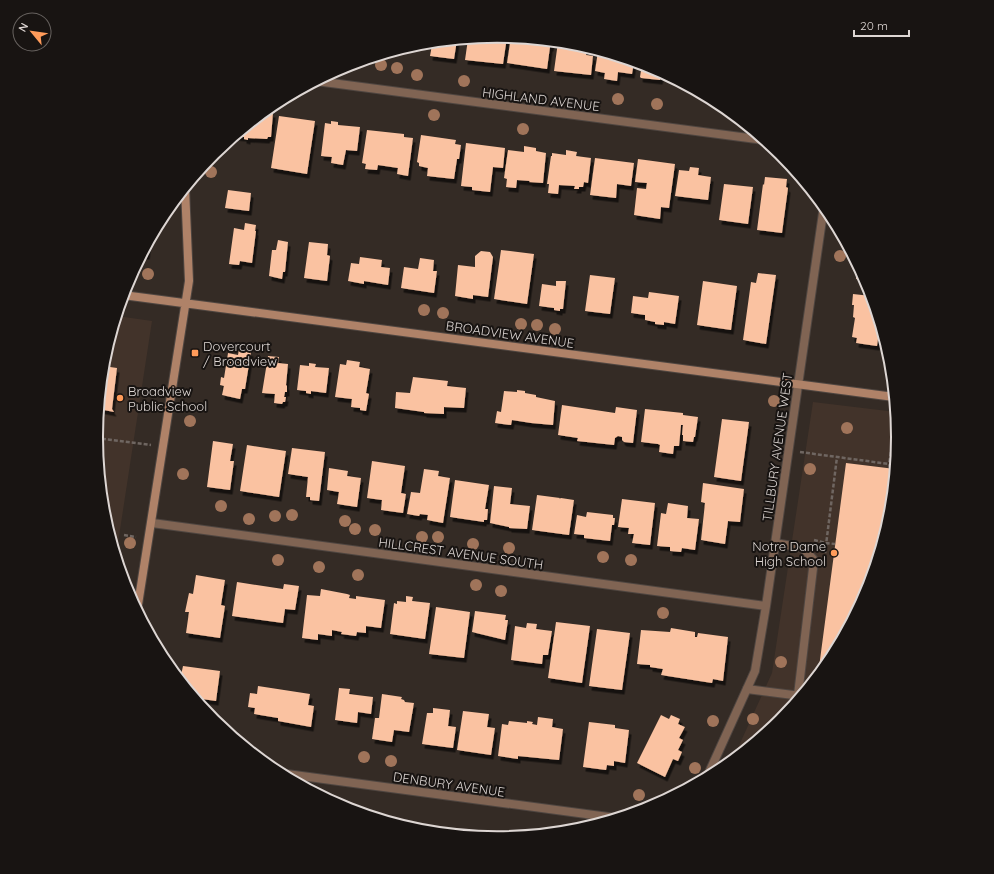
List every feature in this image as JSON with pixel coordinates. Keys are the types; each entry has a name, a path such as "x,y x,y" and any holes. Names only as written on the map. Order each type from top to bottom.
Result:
{"street":[{"name":"HIGHLAND AVENUE","path":"326,82 754,139"},
{"path":"139,600 189,281 185,195"},
{"name":"TILLBURY AVENUE WEST","path":"712,768 755,671 766,606 823,215"},
{"name":"BROADVIEW AVENUE","path":"129,296 889,396"},
{"name":"HILLCREST AVENUE SOUTH","path":"152,523 766,606"},
{"path":"775,544 803,548 814,560 800,689"},
{"path":"747,689 794,695"},
{"name":"DENBURY AVENUE","path":"295,775 604,816"}],"path":[{"path":"103,439 164,447"},
{"path":"788,452 889,464 890,457"},
{"path":"826,543 837,457"}],"shaded area":[{"name":"Broadview Public School","path":"122,317 152,321 118,545 106,488 104,463 103,437 106,386 116,335"},
{"name":"Notre Dame High School","path":"813,402 890,411 891,437 888,488 878,539 861,588 838,634 810,677 776,716 737,750 772,673"}],"building":[{"path":"506,43 503,64 465,60 467,44"},
{"path":"510,43 551,47 547,69 507,63"},
{"path":"456,45 454,59 430,56 431,49"},
{"path":"557,48 593,56 591,75 554,71"},
{"path":"597,56 633,67 632,74 618,72 617,81 604,79 605,73 595,71"},
{"path":"641,70 660,79 660,80 640,77"},
{"path":"273,113 271,137 268,137 267,139 248,138 248,140 244,139 244,137 242,137"},
{"path":"279,116 315,121 307,174 271,168"},
{"path":"331,121 338,122 338,125 360,127 357,151 346,150 343,165 331,163 332,157 321,156 325,123 331,124"},
{"path":"367,130 404,134 404,137 413,138 408,176 397,174 398,168 378,165 377,170 365,169 366,164 362,163"},
{"path":"421,135 456,140 455,144 461,145 454,179 427,176 428,168 419,166 419,163 417,162"},
{"path":"466,143 505,148 503,168 493,167 490,192 472,190 472,187 461,186"},
{"path":"524,146 536,148 536,151 546,153 543,183 517,180 516,188 506,187 507,179 504,178 508,150 524,152"},
{"path":"566,150 577,152 576,156 591,158 588,183 584,182 583,187 579,187 579,189 574,189 575,186 559,185 558,194 548,193 549,184 547,184 552,153 566,155"},
{"path":"595,158 634,163 631,186 617,184 616,198 590,195"},
{"path":"638,159 675,164 669,208 661,207 660,219 634,215 637,188 646,189 647,183 635,182"},
{"path":"690,167 699,168 698,175 711,177 708,200 675,196 679,170 689,171"},
{"path":"765,177 787,179 786,187 788,188 782,233 757,230"},
{"path":"724,184 753,187 748,224 719,220"},
{"path":"228,190 251,193 249,211 225,208"},
{"path":"245,223 256,225 252,263 240,261 239,265 229,264 234,228 244,230"},
{"path":"278,240 288,242 285,272 283,272 282,279 269,276 272,250 276,250"},
{"path":"309,242 328,244 327,255 330,256 327,281 304,278"},
{"path":"501,250 534,254 527,304 494,299"},
{"path":"481,251 490,252 493,257 488,297 473,295 473,299 455,296 458,265 475,267 475,256"},
{"path":"360,257 382,260 381,267 390,268 388,285 364,281 364,284 348,281 351,263 359,264"},
{"path":"420,258 434,260 433,271 437,271 434,293 401,288 404,267 418,269"},
{"path":"758,273 776,275 766,344 743,340 751,282 756,283"},
{"path":"590,275 615,278 610,314 585,311"},
{"path":"556,281 566,281 563,309 560,309 560,311 554,310 554,308 539,306 542,284 556,286"},
{"path":"703,281 737,286 731,330 697,325"},
{"path":"649,292 679,296 675,324 664,322 664,325 655,324 655,322 645,320 645,315 631,313 633,296 648,298"},
{"path":"853,294 864,295 878,335 877,346 856,343 857,338 852,337 855,318 853,317 854,305 852,305"},
{"path":"239,349 251,352 245,389 242,389 240,399 222,395 224,386 220,385 221,377 224,378 228,353 238,355"},
{"path":"268,356 279,357 278,363 288,364 286,385 287,392 285,392 284,397 286,397 285,402 282,404 274,403 275,394 262,393"},
{"path":"347,360 360,362 359,367 370,369 366,393 369,394 366,411 360,410 360,408 351,407 352,399 335,397 340,364 346,365"},
{"path":"309,363 316,364 315,367 329,368 326,393 311,391 311,394 306,393 306,391 297,390 300,365 309,366"},
{"path":"110,367 117,368 112,409 114,412 104,410"},
{"path":"413,377 448,381 447,386 466,388 464,408 444,407 444,414 424,413 395,408 396,392 410,393"},
{"path":"517,390 536,395 536,397 555,401 553,425 512,420 511,425 495,423 497,411 501,412 504,391 517,392"},
{"path":"562,405 615,413 616,407 637,410 633,443 624,442 622,437 618,436 615,438 614,445 577,441 578,438 558,435"},
{"path":"645,409 683,413 683,415 698,417 693,442 683,441 683,425 681,425 679,446 674,446 673,454 659,452 660,445 658,444 641,442"},
{"path":"722,419 749,422 741,481 714,477"},
{"path":"213,441 233,444 230,461 234,461 230,490 207,487"},
{"path":"247,445 286,451 279,497 240,491"},
{"path":"292,448 325,452 319,501 310,500 310,497 306,497 308,477 288,474"},
{"path":"372,461 405,466 401,493 406,494 403,513 381,510 382,500 367,498"},
{"path":"846,463 890,468 888,488 878,539 870,564 850,611 819,664"},
{"path":"329,468 348,471 347,476 361,478 357,507 337,504 339,492 327,490"},
{"path":"424,469 439,471 438,476 450,478 443,523 427,520 428,515 420,514 419,516 407,514 411,492 420,493"},
{"path":"455,480 489,485 485,509 488,509 487,520 484,520 484,522 450,517"},
{"path":"703,483 744,489 740,522 728,521 725,544 701,540 705,503 701,502"},
{"path":"494,486 512,488 510,504 530,506 527,529 509,528 490,523"},
{"path":"537,495 574,500 569,535 532,530"},
{"path":"622,499 655,503 650,545 632,543 634,534 628,534 629,528 618,527"},
{"path":"668,503 688,506 687,518 699,519 695,550 682,548 681,552 670,551 670,547 657,546 661,513 666,514"},
{"path":"587,512 613,515 613,518 615,518 614,525 612,525 610,541 584,538 584,535 574,534 577,515 586,517"},
{"path":"196,575 225,580 221,605 225,606 220,638 186,633 189,612 185,612 189,593 193,594"},
{"path":"237,582 283,589 284,584 299,586 295,610 285,609 283,623 232,616"},
{"path":"321,589 347,594 350,595 349,598 356,599 356,596 385,600 381,628 366,626 366,633 357,632 356,636 341,634 342,632 332,630 332,636 318,634 318,640 302,638 307,595 320,596"},
{"path":"406,596 413,597 412,601 430,603 425,639 390,634 394,603 397,604 397,601 406,602"},
{"path":"436,607 470,612 464,658 429,654"},
{"path":"475,611 506,615 505,620 508,620 505,640 472,632"},
{"path":"556,622 590,626 582,683 548,678"},
{"path":"527,623 537,624 536,629 552,631 548,655 543,655 542,664 511,660 515,626 526,628"},
{"path":"671,628 695,632 695,637 697,637 698,633 728,637 723,681 713,679 712,683 661,675 663,669 650,667 650,665 637,664 641,630 670,632"},
{"path":"597,629 630,633 622,690 589,686"},
{"path":"183,666 220,671 216,701 203,699 181,673"},
{"path":"258,686 310,694 308,705 314,706 311,727 278,721 278,718 254,714 255,708 248,707 250,693 257,694"},
{"path":"339,688 350,689 349,694 373,697 371,714 358,712 357,723 335,720"},
{"path":"382,694 402,697 401,699 405,702 414,703 409,732 394,730 392,742 372,739 375,718 379,718"},
{"path":"433,708 450,710 448,726 456,727 453,748 422,744 427,713 433,713"},
{"path":"463,711 489,714 487,727 495,728 491,755 457,750"},
{"path":"661,715 669,719 671,715 680,719 678,724 685,727 679,738 683,740 678,750 682,752 678,761 673,759 665,777 637,763"},
{"path":"538,717 553,719 552,727 563,729 559,760 518,756 518,759 498,756 502,724 508,725 509,721 527,723 527,721 533,722 532,724 537,725"},
{"path":"589,722 615,725 615,728 629,730 625,763 614,761 614,766 607,765 606,770 583,767"}],"place":[{"name":"Dovercourt / Broadview","path":"195,353"},
{"name":"Broadview Public School","path":"120,398"},
{"name":"Notre Dame High School","path":"834,553"}]}
